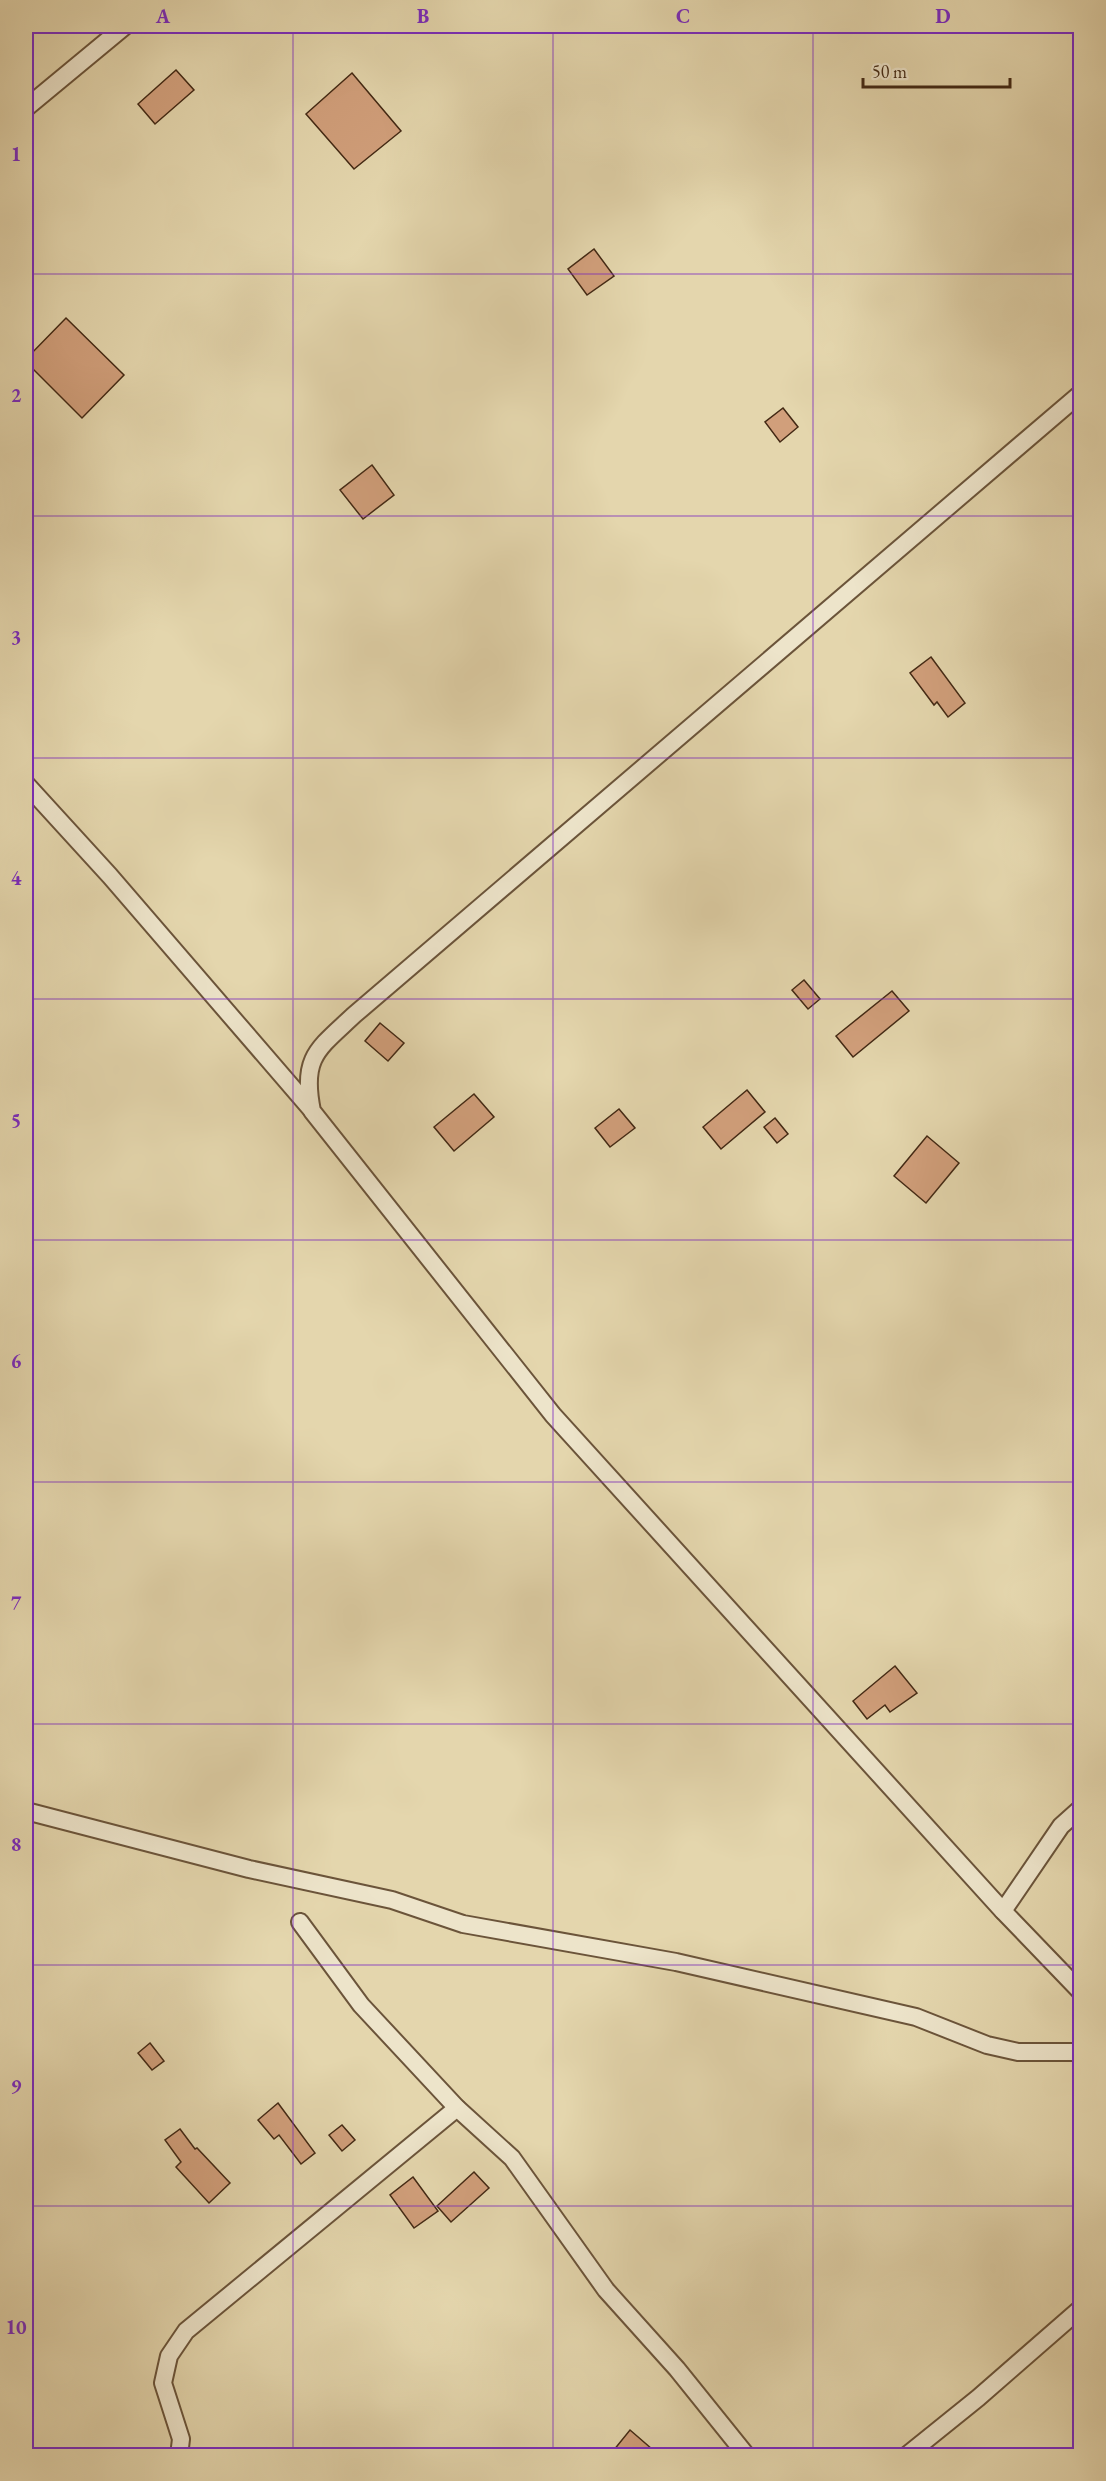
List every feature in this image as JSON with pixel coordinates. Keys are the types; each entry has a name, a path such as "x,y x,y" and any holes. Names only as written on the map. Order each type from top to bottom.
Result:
{"street":[{"path":"26,108 125,26"},
{"path":"312,1111 307,1084 314,1053 346,1022 1080,394"},
{"path":"26,784 110,876 312,1111 553,1415 1003,1911 1080,1991"},
{"path":"1003,1911 1061,1826 1080,1809"},
{"path":"26,1811 62,1818 153,1845 249,1869 392,1900 463,1924 676,1962 916,2017 997,2047 1018,2052 1080,2052"},
{"path":"300,1922 361,2006 457,2108 512,2158 606,2290 677,2369 747,2456"},
{"path":"179,2456 181,2439 163,2384 170,2356 186,2331 457,2108"},
{"path":"906,2456 978,2398 1080,2308"}],"building":[{"path":"176,70 194,90 155,124 138,104"},
{"path":"352,73 401,131 354,169 306,114"},
{"path":"594,249 614,276 587,295 568,269"},
{"path":"66,318 124,375 82,418 26,362 26,359"},
{"path":"783,408 798,427 780,442 765,422"},
{"path":"372,465 394,495 363,519 340,490"},
{"path":"931,657 965,703 948,717 937,702 934,705 910,673"},
{"path":"804,980 820,999 808,1009 792,990"},
{"path":"892,991 909,1011 853,1057 836,1036"},
{"path":"380,1023 404,1043 388,1061 365,1041"},
{"path":"747,1090 765,1112 721,1149 703,1127"},
{"path":"474,1094 494,1117 454,1151 434,1127"},
{"path":"619,1109 635,1128 610,1147 595,1128"},
{"path":"775,1118 788,1134 777,1143 764,1127"},
{"path":"927,1136 959,1163 926,1203 894,1176"},
{"path":"895,1666 917,1693 890,1712 885,1705 867,1719 853,1701"},
{"path":"150,2043 164,2061 152,2070 138,2053"},
{"path":"278,2103 315,2153 301,2164 279,2135 274,2139 258,2120"},
{"path":"342,2125 355,2140 342,2151 329,2135"},
{"path":"180,2129 195,2149 197,2148 230,2183 209,2203 176,2167 181,2162 165,2140"},
{"path":"474,2172 489,2188 451,2222 437,2206"},
{"path":"413,2177 438,2211 414,2228 390,2195"},
{"path":"630,2430 660,2456 609,2456"}]}
